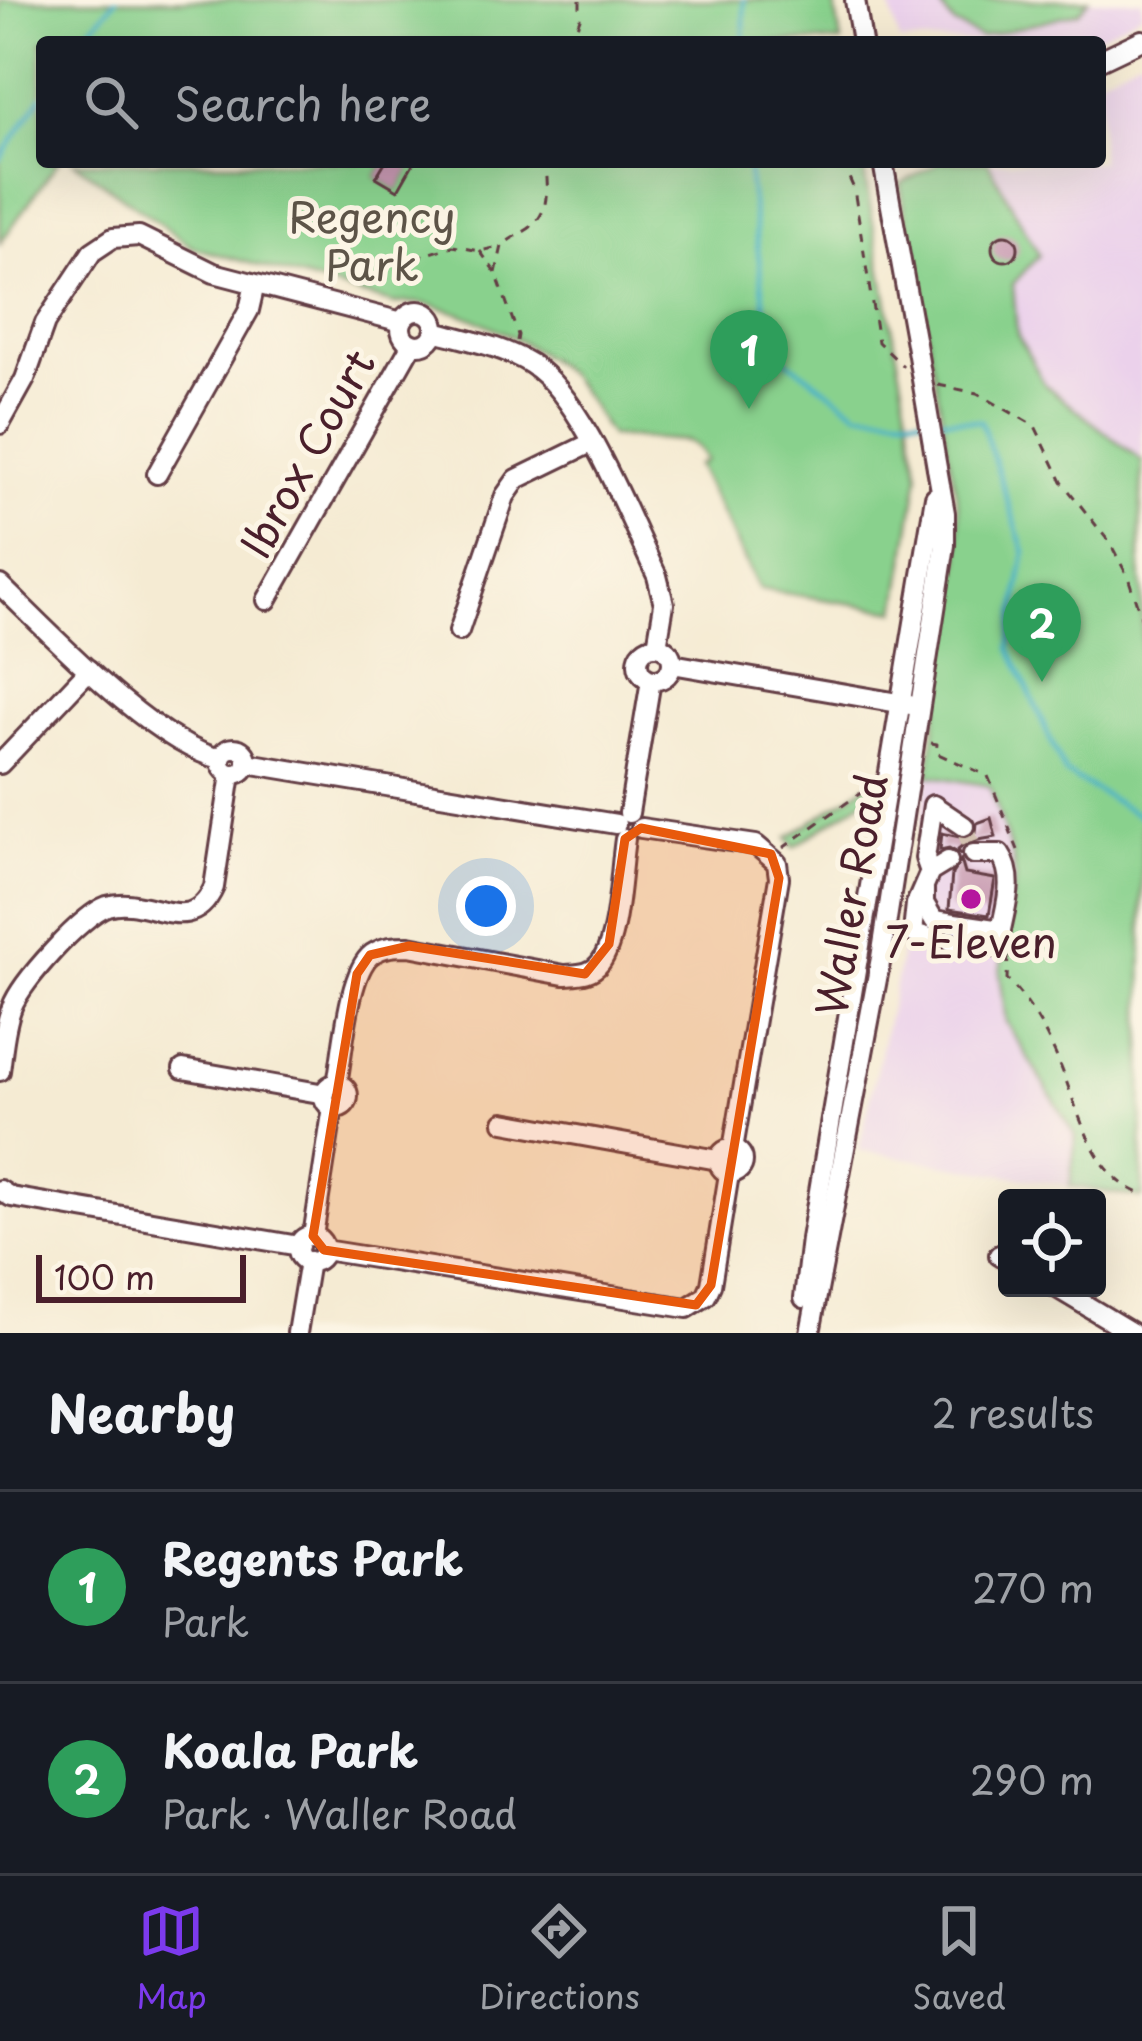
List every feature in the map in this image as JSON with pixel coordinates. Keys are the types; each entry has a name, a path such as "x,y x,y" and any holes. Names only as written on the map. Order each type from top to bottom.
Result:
{"street":[{"path":"855,0 861,36"},
{"path":"1106,57 1142,40"},
{"name":"Waller Road","path":"809,1333 871,887 945,545 945,513 887,168"},
{"path":"0,424 25,379 45,323 92,252 113,238 139,236 214,273 402,322"},
{"path":"157,474 249,310 254,284"},
{"path":"420,311 433,320 435,331 427,343 412,344 404,337 402,322 420,311"},
{"path":"435,331 506,352 532,365 574,409 657,576 664,604 657,646"},
{"name":"Ibrox Court","path":"267,600 412,344"},
{"path":"459,631 506,496 518,479 591,443"},
{"path":"0,585 89,670 196,754 233,765 756,845 772,855 779,878 727,1161 711,1285 706,1296 687,1308 11,1197 0,1190"},
{"path":"657,646 668,652 672,664 666,677 651,680 640,673 638,661 644,650 657,646"},
{"path":"672,664 911,705"},
{"path":"0,764 89,670"},
{"path":"297,1333 332,1095 357,974 370,956 388,946 564,975 585,974 598,966 609,944 651,680"},
{"name":"Waller Road","path":"799,1333 847,1077 891,890 911,705"},
{"path":"0,1071 10,1012 22,986 92,915 125,904 182,914 207,902 214,887 233,765"},
{"path":"952,942 993,947 1006,937 1010,879 1000,854 963,849 933,805 924,903 934,920 1006,937"},
{"path":"930,938 916,936 912,930 927,880 963,849"},
{"path":"871,887 891,890"},
{"path":"183,1069 332,1095"},
{"path":"504,1122 727,1161"},
{"path":"1072,1297 1132,1333"}],"path":[{"path":"573,36 580,0"},
{"path":"415,258 453,246 480,251 502,246 527,230 547,201 545,168"},
{"path":"845,168 854,190 878,342 900,364 942,386 977,393 1035,426 1062,482 1110,543 1142,620"},
{"path":"496,274 502,246"},
{"path":"480,251 496,274 518,335 516,341"},
{"path":"929,742 937,745 936,753 988,776 1018,850 1018,865"},
{"path":"772,855 878,781"},
{"path":"1006,937 1006,979 1025,998 1056,1055 1088,1137 1116,1180 1142,1194"}],"highlighted area":[{"path":"641,828 771,854 779,878 711,1285 696,1305 324,1250 313,1236 357,974 370,955 409,946 585,974 609,944 625,839"}],"shaded area":[{"path":"888,0 1142,0 1142,13 1098,36 898,36"},
{"path":"1142,58 1142,461 1045,385 1017,334 1013,284 1039,255 991,168 1106,168 1106,75"},
{"path":"928,775 990,785 1015,877 1006,1022 1076,1136 1070,1186 859,1150 899,966"}],"green space":[{"path":"0,0 834,0 840,36 36,36 36,168 54,168 0,243"},
{"path":"935,0 1089,0 1079,12 988,36 976,36 955,25"},
{"name":"Regency Park","path":"82,168 381,168 376,177 398,190 410,168 863,168 919,474 897,611 759,589 697,465 706,460 696,446 687,441 610,436 573,381 515,339 437,307 395,304 192,247"},
{"path":"930,168 991,168 1039,255 1013,284 1017,334 1045,385 1142,461 1142,1198 1070,1186 1076,1136 1006,1022 1000,972 1015,877 990,786 928,775 960,558 959,511 900,184"},
{"path":"874,780 872,794 794,847 787,838"}],"building":[{"path":"381,168 411,168 398,190 376,177"},
{"path":"1005,235 1018,248 1005,261 992,248"},
{"path":"991,818 996,837 967,842 958,849 960,854 949,848 940,850 942,833 969,839 977,823"},
{"name":"7-Eleven","path":"961,860 965,874 995,879 989,915 949,909 952,874"}],"waterway":[{"path":"84,36 116,0"},
{"path":"744,0 744,36"},
{"path":"0,159 36,105"},
{"path":"748,168 770,348 858,412 922,417"},
{"path":"933,418 981,421 1025,552 1010,648 1065,773 1142,817"}],"tunnel":[{"path":"964,826 971,845"}],"place":[{"name":"Regents Park","path":"749,409"},
{"name":"Koala Park","path":"1042,682"},
{"name":"7-Eleven","path":"971,899"}]}
